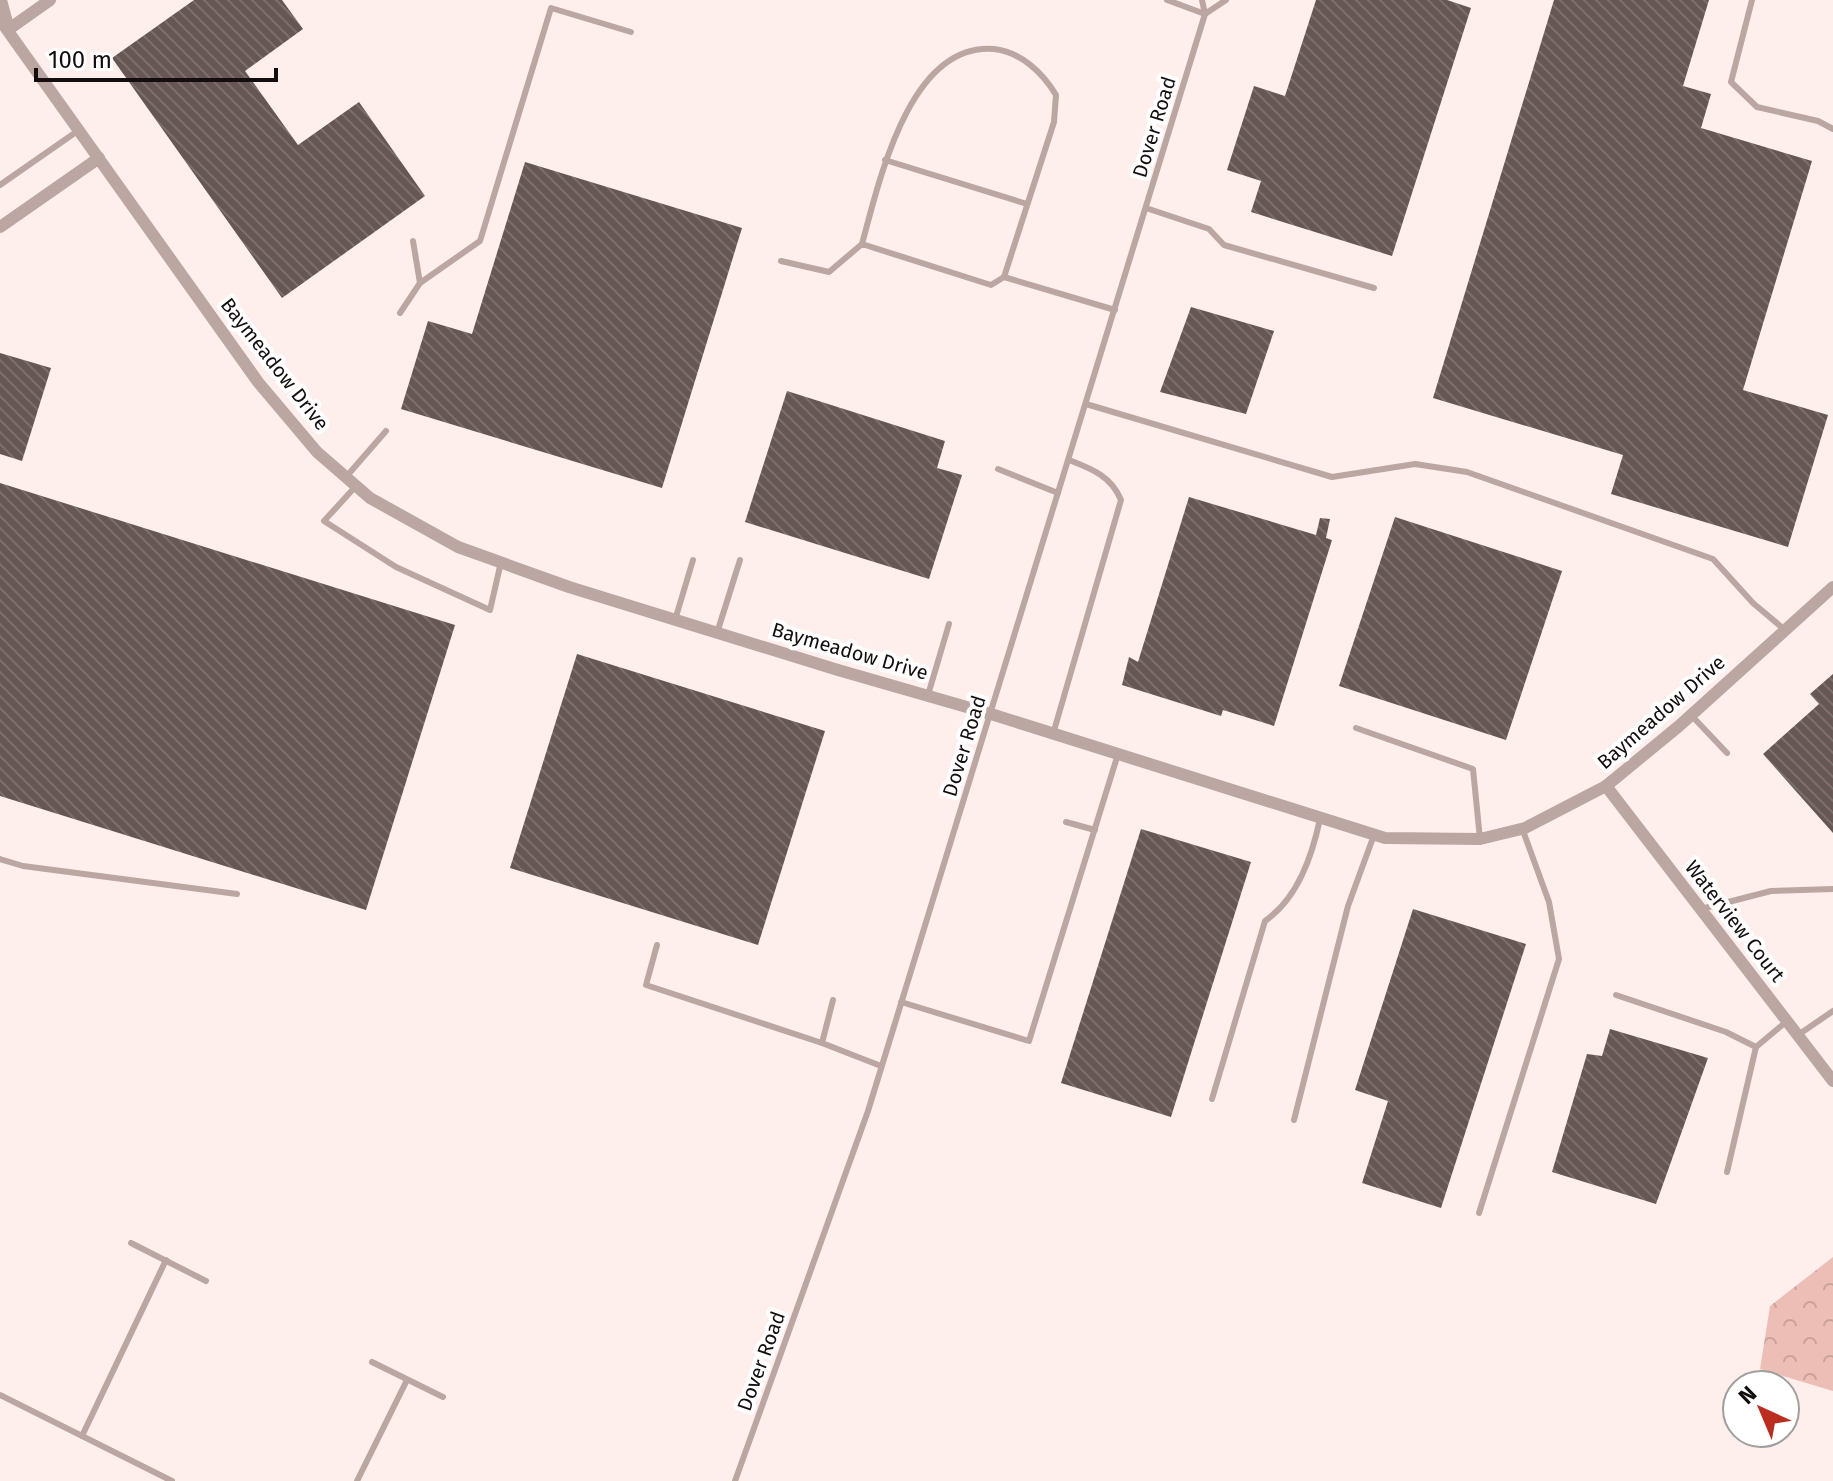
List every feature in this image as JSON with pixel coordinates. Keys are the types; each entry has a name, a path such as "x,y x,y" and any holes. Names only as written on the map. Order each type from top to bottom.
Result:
{"street":[{"name":"Baymeadow Drive","path":"1,0 3,28 258,382 317,452 370,498 458,547 675,620 991,714 1374,835 1480,839 1522,828 1606,786 1691,715 1833,587"},
{"path":"3,28 50,0"},
{"path":"0,227 99,158"},
{"name":"Waterview Court","path":"1606,786 1833,1081"}],"lane":[{"path":"1167,0 1205,14"},
{"path":"1202,0 1205,14"},
{"path":"1205,14 1226,0"},
{"path":"1752,0 1731,82 1757,107 1818,121 1833,129"},
{"path":"400,313 420,283 480,241 551,8 631,32"},
{"name":"Dover Road","path":"735,1481 881,1066 1205,14"},
{"path":"781,261 829,272 862,244 885,160 921,87 949,61 976,48 1002,50 1033,65 1056,95 1054,122 1004,277 991,285 862,244"},
{"path":"0,185 79,130"},
{"path":"885,160 1027,204"},
{"path":"1146,208 1209,229 1224,245 1374,288"},
{"path":"413,241 420,283"},
{"path":"1004,277 1115,310"},
{"path":"1086,404 1332,477 1415,464 1467,472 1713,559 1753,603 1785,630"},
{"path":"386,431 324,521 396,567 490,610 501,562"},
{"path":"1053,734 1121,500 1115,486 1096,471 1069,460"},
{"path":"998,469 1058,493"},
{"path":"675,620 693,560"},
{"path":"717,633 740,560"},
{"path":"928,695 949,624"},
{"path":"1691,715 1727,753"},
{"path":"1356,728 1473,769 1480,839"},
{"path":"901,1002 1029,1041 1118,754"},
{"path":"1212,1099 1265,921 1275,914 1311,862 1320,819"},
{"path":"1066,822 1095,830"},
{"path":"1479,1213 1559,959 1549,902 1522,828"},
{"path":"1294,1120 1348,906 1374,835"},
{"path":"0,859 23,866 237,894"},
{"path":"1701,909 1771,891 1833,889"},
{"path":"657,945 646,985 822,1043 881,1066"},
{"path":"1616,995 1726,1032 1756,1047"},
{"path":"822,1043 833,1000"},
{"path":"1798,1035 1833,1011"},
{"path":"1727,1172 1756,1047 1787,1021"},
{"path":"131,1243 206,1281"},
{"path":"82,1436 166,1260"},
{"path":"372,1362 443,1397"},
{"path":"357,1481 407,1380"},
{"path":"0,1395 172,1481"}],"green space":[{"path":"1833,1257 1833,1391 1801,1381 1801,1369 1760,1369 1770,1306"}],"building":[{"path":"194,0 282,0 303,29 245,71 298,145 359,102 425,196 282,298 112,58"},
{"path":"1316,0 1447,0 1471,8 1392,256 1251,212 1261,181 1227,170 1254,86 1285,96"},
{"path":"1554,0 1709,0 1683,86 1711,94 1701,128 1812,161 1743,390 1828,415 1788,547 1611,494 1623,455 1433,398"},
{"path":"525,162 742,228 662,488 401,409 428,321 472,334"},
{"path":"1191,307 1274,331 1246,414 1160,392"},
{"path":"0,353 51,368 22,461 0,454"},
{"path":"787,391 945,441 937,468 962,475 929,579 745,522"},
{"path":"0,483 455,625 366,910 0,796"},
{"path":"1189,497 1316,535 1320,518 1330,519 1326,538 1332,540 1274,726 1223,710 1221,716 1122,685 1129,657 1138,662"},
{"path":"1395,517 1562,571 1506,740 1339,686"},
{"path":"577,654 825,731 758,945 510,868"},
{"path":"1833,674 1833,833 1763,754 1819,704 1810,694"},
{"path":"1141,829 1251,862 1171,1117 1061,1083"},
{"path":"1413,909 1526,944 1441,1208 1362,1183 1388,1101 1355,1090"},
{"path":"1610,1029 1708,1058 1656,1204 1552,1172 1587,1054 1602,1056"}]}
